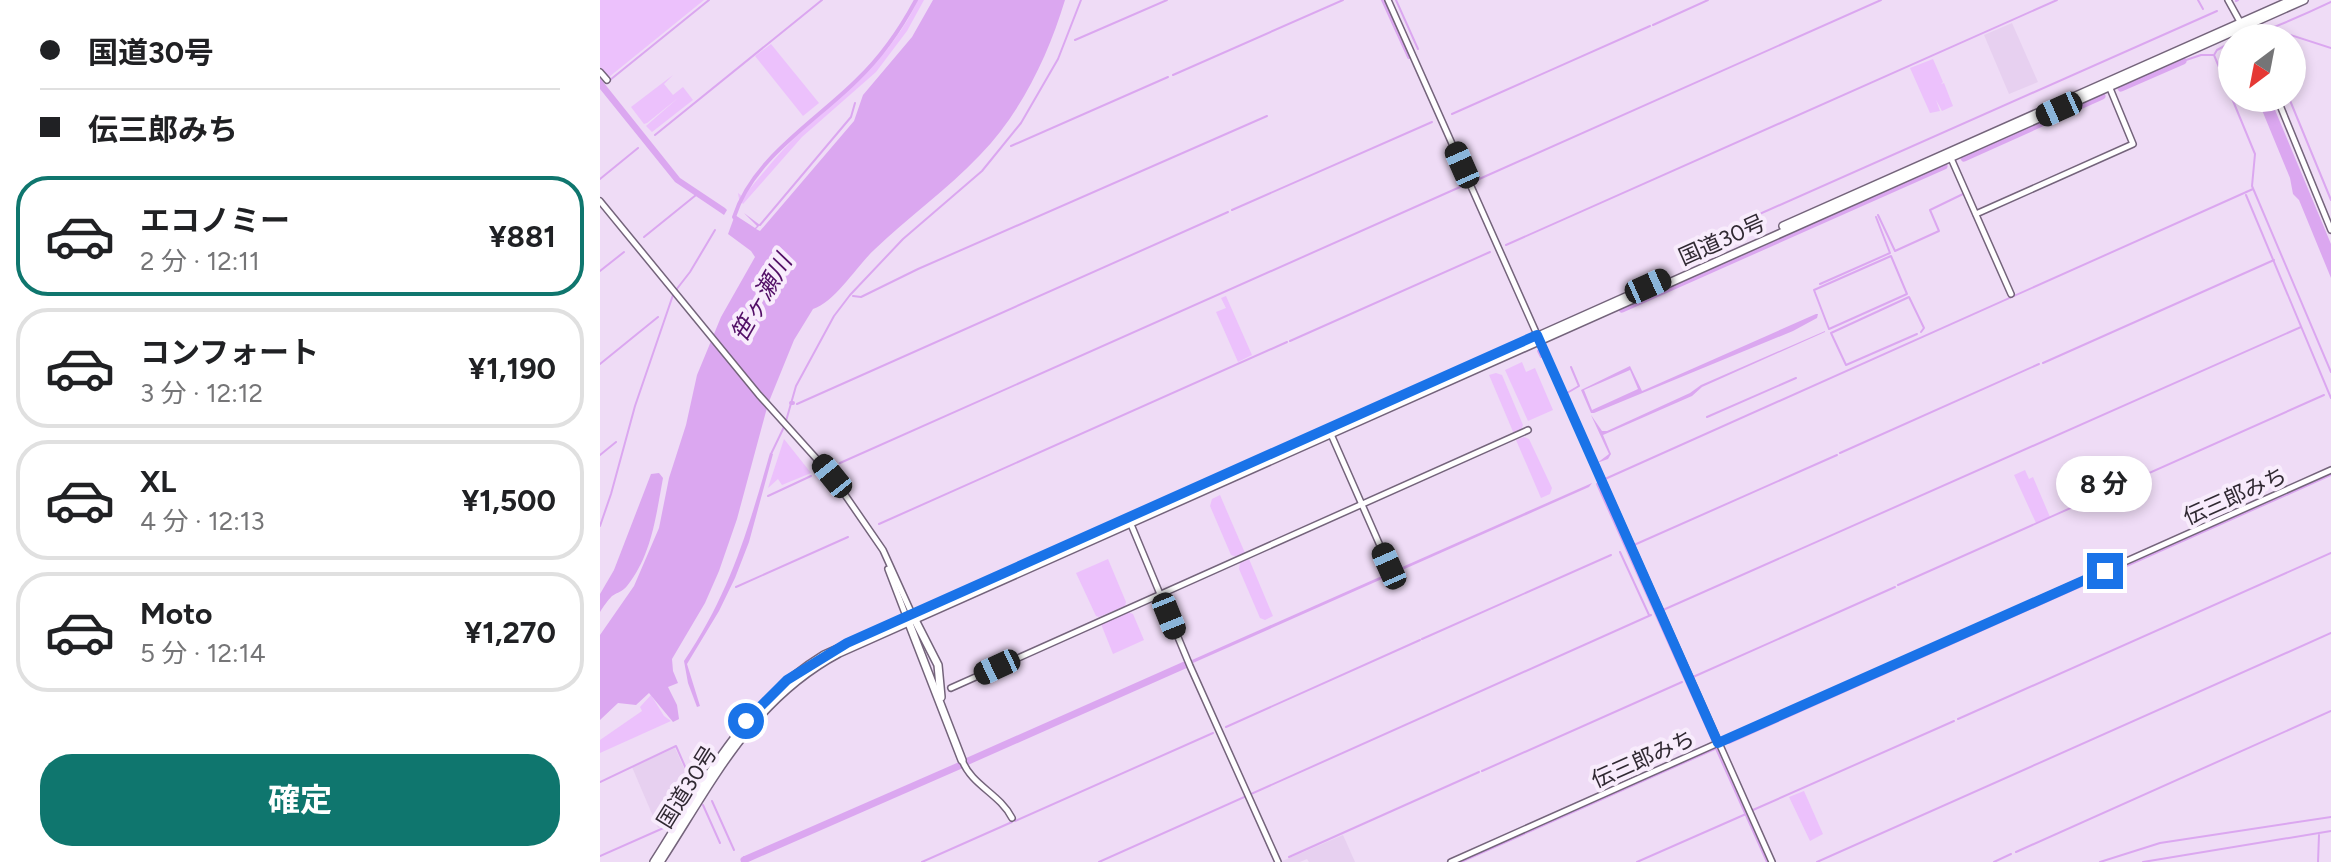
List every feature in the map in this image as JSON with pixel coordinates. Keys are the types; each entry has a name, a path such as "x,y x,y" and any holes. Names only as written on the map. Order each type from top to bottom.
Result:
{"highway":[{"name":"国道30号","path":"2245,24 2292,0"},
{"name":"国道30号","path":"2246,24 2304,0"},
{"name":"国道30号","path":"654,862 729,744 768,697 824,655 2218,37"},
{"name":"国道30号","path":"660,862 734,746 771,702 798,678 826,660 911,618"},
{"path":"911,618 938,665 944,713 962,760"}],"street":[{"path":"1388,0 1716,744 1772,862"},
{"path":"2228,0 2240,24"},
{"path":"600,72 607,80"},
{"path":"1976,214 2132,145 2134,141 2108,84"},
{"path":"2283,112 2331,230"},
{"path":"1950,155 2011,294"},
{"path":"600,201 759,395 819,459 844,491 875,540 911,618"},
{"path":"951,688 1528,430"},
{"path":"1330,431 1389,566"},
{"name":"伝三郎みち","path":"1451,862 2331,470"},
{"path":"1130,520 1278,862"},
{"path":"962,760 973,780 999,799 1012,818"}],"shaded area":[{"path":"600,0 704,0 609,77 600,67"},
{"path":"918,0 924,0 907,31 876,72 802,137 743,204 738,193 743,197 797,136 882,55"},
{"path":"2012,23 2038,82 2009,94 1984,35"},
{"path":"771,44 819,103 803,116 755,56"},
{"path":"1933,59 1943,82 1941,84 1944,83 1953,106 1942,111 1936,100 1940,111 1930,113 1910,68"},
{"path":"673,75 664,84 673,95 683,87 693,100 652,132 646,126 678,98 644,124 631,107"},
{"path":"1226,296 1252,355 1238,362 1216,312 1226,308 1221,298"},
{"path":"1522,362 1526,372 1535,368 1553,410 1528,421 1505,370"},
{"path":"1489,375 1502,375 1523,425 1514,434"},
{"path":"784,439 811,473 782,485 778,479 768,488"},
{"path":"1529,439 1552,488 1550,494 1541,498 1516,440"},
{"path":"2025,470 2029,479 2033,477 2050,517 2036,523 2014,475"},
{"path":"1220,495 1245,553 1237,557 1231,555 1210,506 1212,499"},
{"path":"1108,559 1126,602 1125,606 1099,617 1076,573"},
{"path":"1249,559 1273,616 1265,620 1260,618 1239,569 1240,563"},
{"path":"1128,612 1133,614 1144,640 1113,654 1101,624"},
{"path":"651,695 664,716 671,721 600,753 600,740 642,711 640,707"},
{"path":"675,748 693,788 670,823 658,828 632,767"},
{"path":"1804,791 1823,834 1810,841 1789,797"},
{"path":"1343,835 1355,862 1309,862 1307,859 1280,862"}],"water":[{"name":"笹ヶ瀬川","path":"933,0 1065,0 1032,83 995,139 954,180 874,250 829,299 813,309 794,340 768,404 737,519 719,571 705,603 672,659 678,683 668,687 677,705 679,719 673,722 649,693 636,705 618,703 600,720 600,635 634,586 659,528 697,375 721,317 755,257 728,234 735,215 755,228 757,226 744,213 760,225 756,229 760,231 854,121 863,95 912,37"},
{"path":"600,78 680,178 725,208 724,215 675,182 600,89"},
{"path":"2263,112 2276,112 2331,244 2331,278 2299,200 2293,194 2290,178"},
{"path":"1818,314 1817,318 1793,331 1594,413 1591,413 1581,390 1630,366 1642,391","holes":["1630,370 1638,389 1592,410 1584,390"]},
{"path":"1825,331 1702,387 1692,396 1603,435 1611,454 1608,459 1597,463 1609,454 1591,415 1602,431 1607,431 1701,385"},
{"path":"770,453 773,454 749,542 735,578 687,664 700,706 697,707 684,661 726,586"},
{"path":"659,473 663,478 648,548 627,586 612,596 600,612 600,594 614,570 651,474"},
{"path":"1592,483 1589,487 1193,663 1192,660"}],"waterway":[{"path":"610,80 709,0"},
{"path":"655,135 822,0"},
{"path":"736,219 734,217 743,196 755,177 787,142 866,71 890,42 916,0"},
{"path":"786,421 796,386 834,316 850,295 903,239 982,171 1021,123 1058,59 1081,0"},
{"path":"1075,40 1167,0"},
{"path":"1173,75 1343,0"},
{"path":"1383,0 1409,57"},
{"path":"1396,0 1418,49"},
{"path":"1653,25 1708,0"},
{"path":"1477,180 1881,0"},
{"path":"1506,245 2057,0"},
{"path":"2198,0 2203,9"},
{"path":"2281,24 2331,2"},
{"path":"1737,224 2217,11"},
{"path":"1452,114 1650,26"},
{"path":"2306,40 2331,48"},
{"path":"2218,49 2214,55 2218,65"},
{"path":"2183,61 2213,55"},
{"path":"2121,88 2183,61"},
{"path":"1011,146 1168,77"},
{"path":"1964,158 2102,96"},
{"path":"760,225 851,117 855,103"},
{"path":"2238,112 2255,154 2252,186 2331,372"},
{"path":"2295,112 2331,200"},
{"path":"853,296 861,297 1267,116"},
{"path":"1232,210 1432,122"},
{"path":"600,179 638,148"},
{"path":"1622,309 1944,166"},
{"path":"840,463 1460,187"},
{"path":"1605,479 2253,189"},
{"path":"1878,215 1895,251 1939,231 1930,210 1963,194"},
{"path":"644,237 696,195"},
{"path":"2246,195 2331,398"},
{"path":"797,404 1228,212"},
{"path":"1820,284 1890,253 1876,217"},
{"path":"676,290 715,230"},
{"path":"600,271 624,252"},
{"path":"1290,341 1490,252"},
{"path":"1891,256 1907,294 1829,329 1814,290 1891,256"},
{"path":"2043,363 2274,260"},
{"path":"600,526 635,406 673,295"},
{"path":"1917,334 1846,365 1831,333 1909,297 1924,328 1921,332"},
{"path":"600,364 658,317"},
{"path":"1663,610 2301,327"},
{"path":"879,524 1287,342"},
{"path":"1538,351 1541,357"},
{"path":"1840,453 2039,364"},
{"path":"1567,393 1579,386 1571,367"},
{"path":"1707,417 1796,378"},
{"path":"1898,585 2324,395"},
{"path":"771,454 784,427"},
{"path":"600,455 616,442"},
{"path":"1634,545 1837,455"},
{"path":"1729,743 2331,475"},
{"path":"768,496 811,476"},
{"path":"1597,484 1767,862"},
{"path":"736,587 848,537"},
{"path":"1620,552 1649,615"},
{"path":"1958,719 2331,553"},
{"path":"1422,639 1611,555"},
{"path":"1693,677 1895,587"},
{"path":"1099,862 1651,615"},
{"path":"1817,862 2331,633"},
{"path":"1226,727 1420,640"},
{"path":"1186,664 1193,679"},
{"path":"966,762 1187,664"},
{"path":"1482,771 1682,682"},
{"path":"2016,852 2331,711"},
{"path":"1753,810 1954,721"},
{"path":"1015,821 1213,733"},
{"path":"600,782 676,746 694,787"},
{"path":"1461,862 1717,748"},
{"path":"744,860 961,765"},
{"path":"1289,857 1479,772"},
{"path":"712,801 734,850"},
{"path":"1249,803 1275,862"},
{"path":"703,805 720,843"},
{"path":"1637,862 1746,814"},
{"path":"2100,862 2160,843 2331,817"},
{"path":"922,862 1012,822"},
{"path":"600,856 668,826"},
{"path":"2143,862 2331,831"},
{"path":"2318,862 2319,835"},
{"path":"1994,862 2011,854"},
{"path":"744,857 750,858"}],"route":[{"path":"746,721 787,680 847,643 1537,335 1718,743 2105,571"}]}
